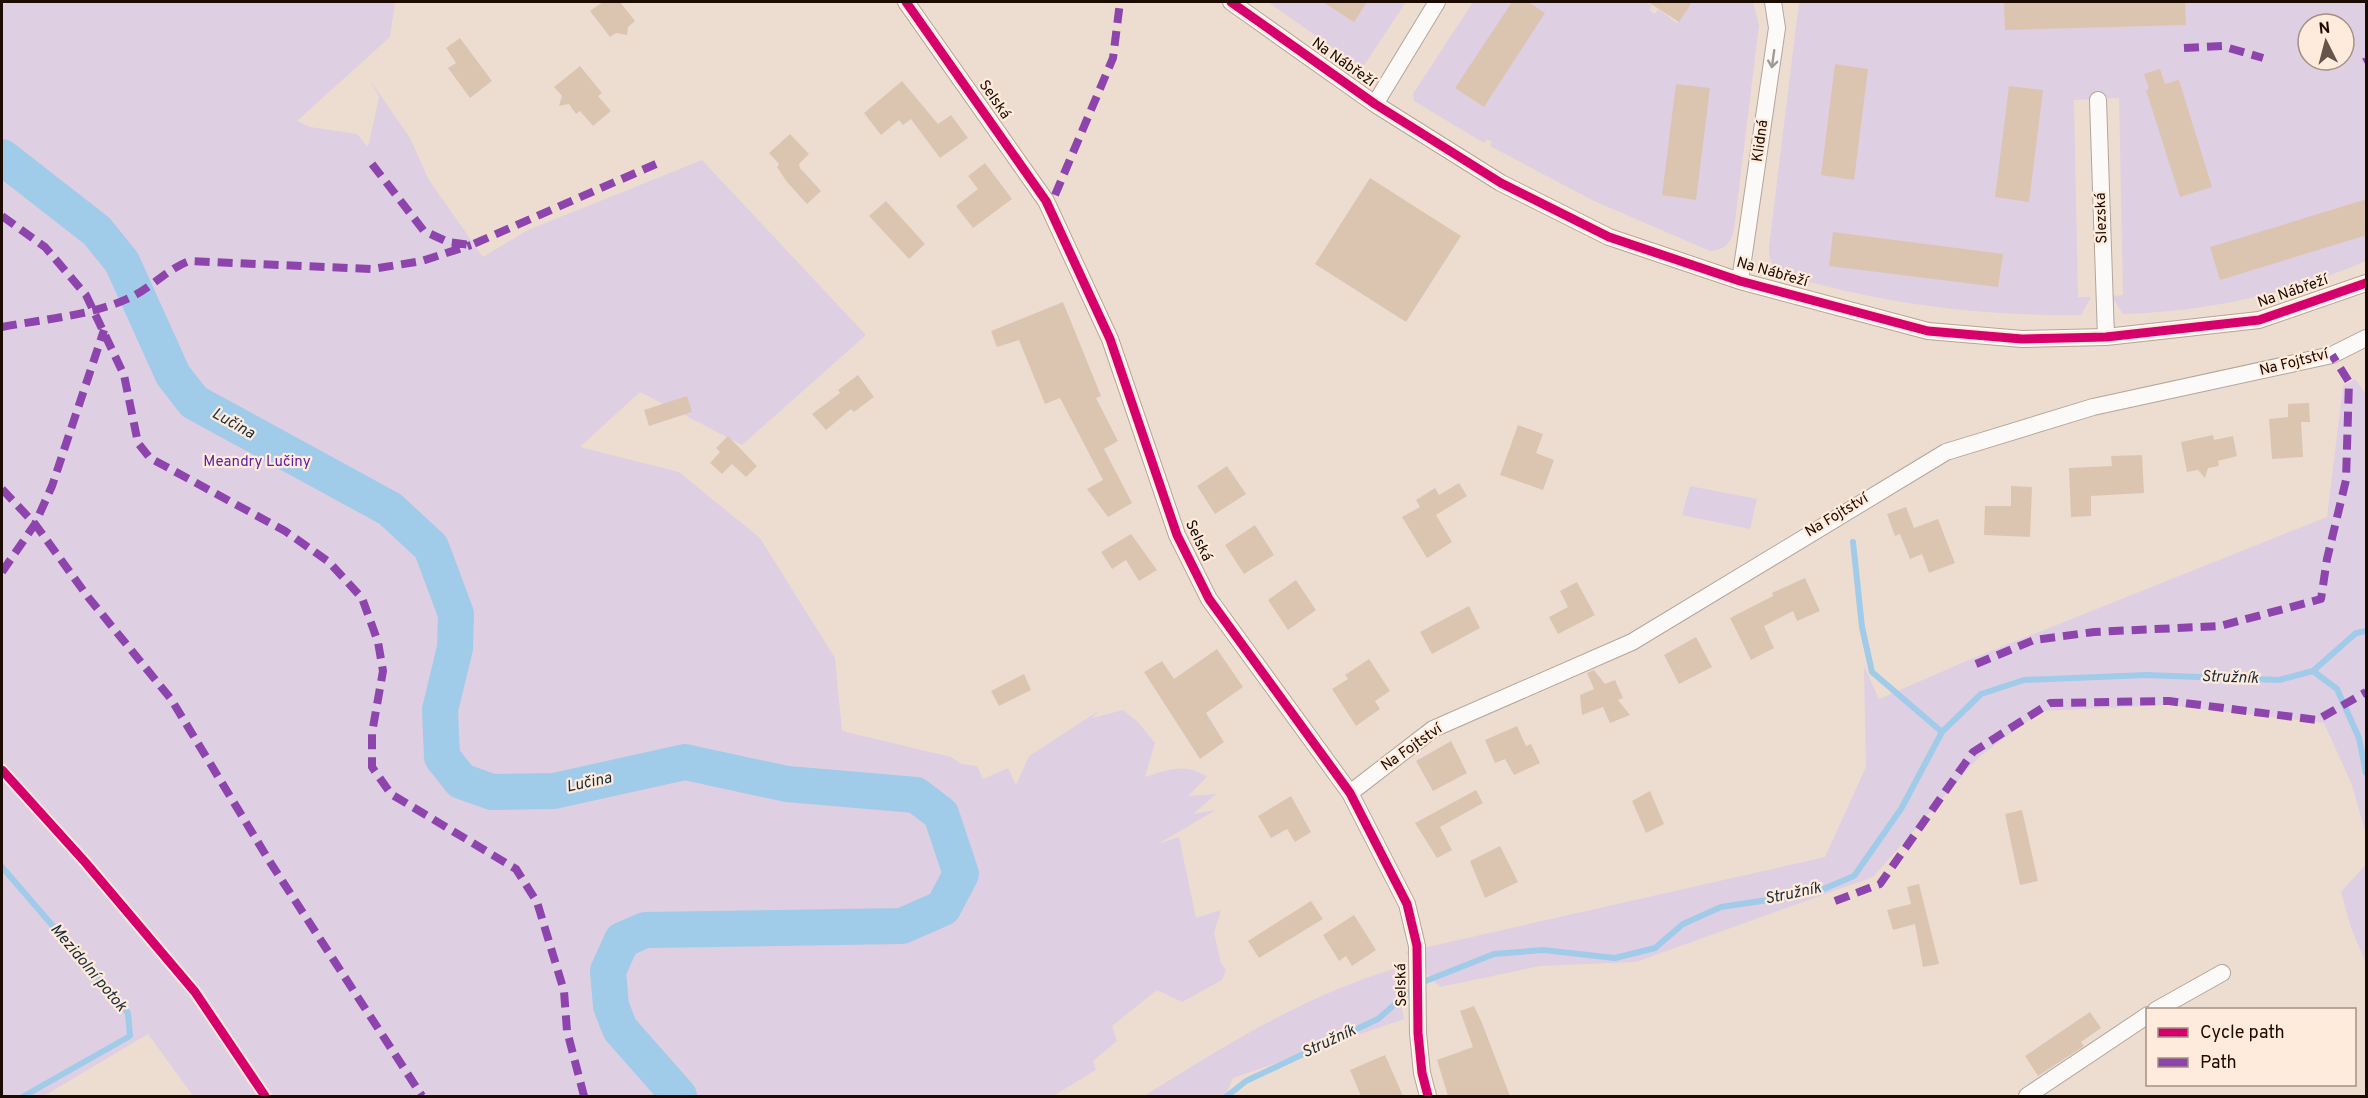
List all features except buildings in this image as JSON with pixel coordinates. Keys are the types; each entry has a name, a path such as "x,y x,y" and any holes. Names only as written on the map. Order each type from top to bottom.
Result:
{"street":[{"name":"Selská","path":"906,2 1046,201 1059,224 1110,339 1177,535 1209,599 1350,793 1407,904 1417,946 1415,963 1417,1007 1422,1073 1428,1096"},
{"name":"Na Nábřeží","path":"1231,2 1375,104 1501,183 1609,237 1740,281 1928,331 2022,339 2106,337 2259,320 2367,283"},
{"path":"1375,104 1437,2"},
{"name":"Klidná","path":"1740,281 1777,28 1773,2"},
{"name":"Slezská","path":"2098,100 2106,337"},
{"name":"Na Fojtství","path":"1350,793 1433,729 1632,642 1946,452 2093,407 2332,355 2367,338"},
{"path":"2160,1008 2222,973"},
{"path":"2028,1096 2146,1016"}],"green space":[{"name":"Meandry Lučiny","path":"2,2 395,2 390,37 297,121 310,127 357,134 368,147 379,97 370,80 410,138 429,180 483,257 528,230 702,160 866,335 742,445 640,392 580,447 679,472 760,538 835,658 842,731 951,757 961,764 977,766 983,779 1008,768 1016,785 1029,756 1100,710 1092,718 1123,710 1137,721 1155,743 1145,777 1169,770 1184,769 1199,772 1207,777 1188,796 1216,794 1193,814 1216,810 1158,844 1179,837 1196,918 1221,910 1214,933 1221,963 1226,970 1222,980 1182,1002 1157,990 1112,1026 1117,1041 1093,1061 1096,1070 1053,1096 193,1096 148,1034 44,1096 2,1096"},
{"path":"1268,2 1406,2 1363,67 1360,67"},
{"path":"1473,2 1646,2 1652,5 1649,10 1655,14 1658,9 1677,23 1692,2 1753,2 1759,25 1734,230 1726,245 1710,251 1594,201 1490,146 1492,142 1487,139 1484,143 1414,101 1413,94"},
{"path":"1799,2 2366,2 2366,261 2308,282 2247,299 2185,309 2123,314 2111,296 2123,295 2119,98 2074,100 2078,297 2091,297 2081,315 1981,312 1883,299 1787,277 1776,269 1770,257 1769,247"},
{"path":"2355,379 2366,394 2366,835 2352,785 2324,723 2168,705 2041,711 1979,757 1873,877 1636,962 1540,966 1440,987 1405,952 1825,857 1866,767 1864,666 1879,699 1971,659 2327,517 2343,386"},
{"path":"1690,486 1757,499 1750,529 1682,515"},
{"path":"2366,864 2366,964 2350,925 2341,892"},
{"path":"1394,969 1404,1019 1233,1078 1225,1096 1144,1096 1264,1024 1328,993"}],"waterway":[{"name":"Lučina","path":"2,157 97,231 122,262 173,375 194,402 390,509 431,547 456,614 455,648 440,710 442,757 461,781 492,792 554,791 685,762 787,784 916,795 941,814 961,874 943,908 902,926 645,930 622,940 608,971 611,1006 620,1029 679,1096"},
{"path":"1853,542 1862,627 1872,672 1942,732"},
{"name":"Stružník","path":"1227,1096 1246,1081 1378,1019 1418,984 1494,954 1543,950 1615,958 1655,948 1683,924 1721,907 1814,893 1854,876 1901,809 1942,732 1981,694 2024,680 2146,675 2279,680 2313,671 2356,633 2366,631"},
{"path":"2313,671 2337,689 2359,738 2366,773"},
{"name":"Mezidolní potok","path":"2,867 128,1013 130,1036 24,1096"}],"marked path":[{"path":"1055,195 1113,58 1120,2"},
{"path":"2184,48 2222,46 2263,58"},
{"path":"372,164 424,231 448,242 471,245 656,164"},
{"path":"2,216 45,247 86,295 124,375 138,443 150,458 285,531 329,562 362,598 378,642 383,671 372,733 372,767 391,794 516,869 537,902 564,991 567,1031 584,1096"},
{"path":"2,327 83,313 114,304 137,294 173,269 189,261 372,269 422,261 471,245"},
{"path":"2,572 35,524 52,486 104,330"},
{"path":"1976,664 2034,640 2094,632 2220,626 2321,599 2327,559 2346,480 2349,382 2332,355"},
{"path":"2,489 35,524 88,597 171,699 270,862 422,1096"},
{"path":"1835,901 1880,884 1973,752 2050,703 2169,701 2317,720 2366,692"}],"cycle path":[{"path":"906,2 1046,201 1110,339 1177,535 1209,599 1350,793 1407,904 1417,946 1418,1033 1422,1073 1428,1096"},
{"path":"1231,2 1375,104 1501,183 1609,237 1740,281 1928,331 2022,339 2106,337 2259,320 2366,283"},
{"path":"2,770 85,862 195,992 265,1096"}]}
